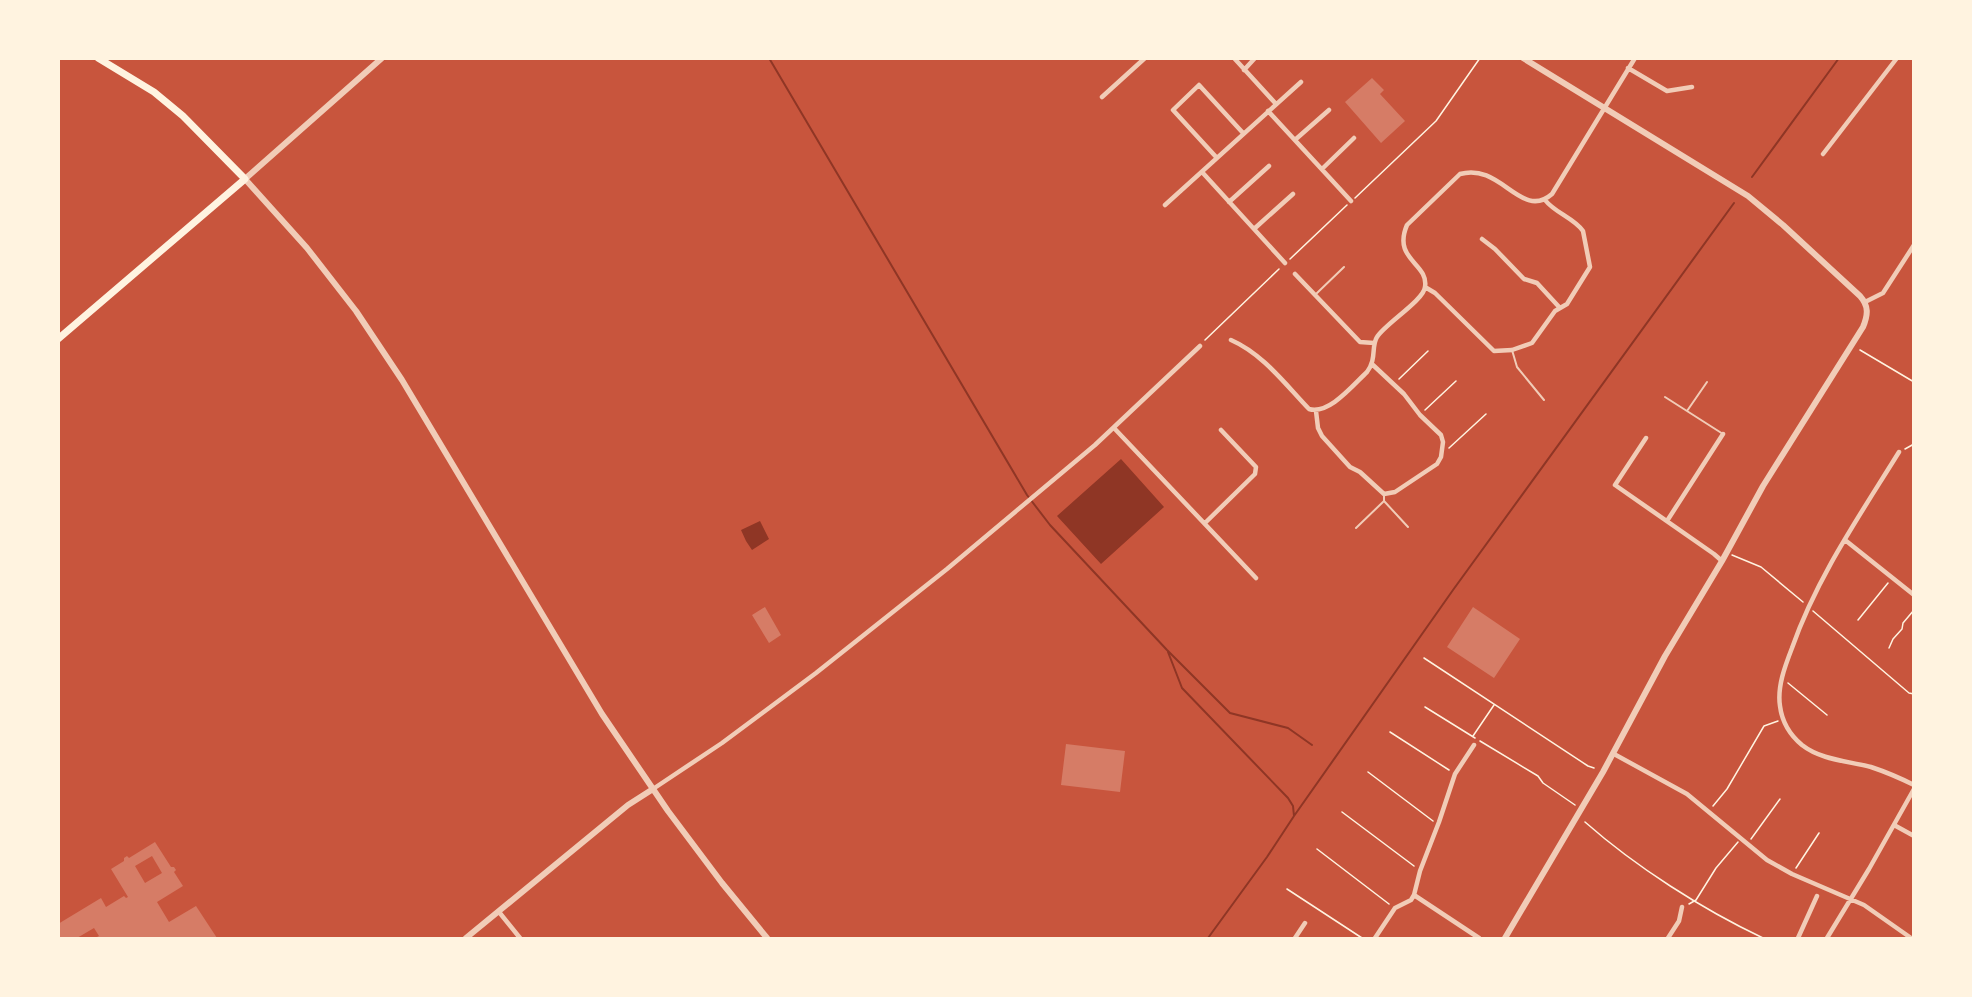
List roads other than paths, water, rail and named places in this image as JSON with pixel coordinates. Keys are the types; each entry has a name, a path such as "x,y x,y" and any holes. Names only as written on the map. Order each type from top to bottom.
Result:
{"main road":[{"path":"58,339 245,179 183,116 154,92 98,58"}],"street":[{"path":"382,58 245,179 307,248 356,311 402,380 602,714 653,789 722,883 767,939"},
{"path":"1102,97 1145,58"},
{"path":"1234,58 1276,104"},
{"path":"1244,70 1255,58"},
{"path":"1505,939 1614,754 1665,657 1763,486 1863,327 1868,315 1865,302 1783,225 1748,196 1523,58"},
{"path":"1231,340 1245,346 1261,360 1309,409 1316,411 1326,409 1373,365 1374,343 1377,337 1424,293 1426,279 1407,254 1403,243 1407,225 1461,174 1478,171 1527,200 1536,202 1545,200 1552,194 1635,58"},
{"path":"1823,154 1898,58"},
{"path":"1628,68 1667,91 1692,87"},
{"path":"1165,205 1301,82"},
{"path":"1216,158 1173,110 1199,86 1243,133"},
{"path":"1296,139 1329,110"},
{"path":"1268,111 1351,201"},
{"path":"1322,169 1354,138"},
{"path":"1229,202 1269,166"},
{"path":"1202,172 1285,263"},
{"path":"1254,229 1293,194"},
{"path":"1425,287 1435,293 1494,351 1512,350 1532,343 1560,308 1567,304 1589,272 1591,261 1580,227 1555,211 1545,200"},
{"path":"1482,240 1496,249 1524,279 1537,283 1560,308"},
{"path":"1865,302 1883,293 1914,246"},
{"path":"1295,274 1360,342 1374,343"},
{"path":"466,939 628,805 722,742 816,673 947,569 1114,428 1200,346"},
{"path":"1316,411 1318,428 1322,436 1350,467 1360,472 1384,494 1395,492 1437,464 1443,450 1441,435 1420,415 1395,384 1373,365"},
{"path":"1114,428 1256,578"},
{"path":"1205,524 1256,474 1257,470 1221,430"},
{"path":"1667,521 1724,434"},
{"path":"1646,438 1615,485 1722,561"},
{"path":"1827,939 1914,787 1871,767 1821,756 1804,746 1792,735 1783,720 1779,704 1782,680 1808,606 1899,452"},
{"path":"1845,540 1914,595"},
{"path":"1375,939 1395,908 1411,900 1414,895 1420,871 1455,774 1474,745"},
{"path":"1614,754 1687,794 1767,860 1792,874 1873,910 1911,939"},
{"path":"1894,825 1914,836"},
{"path":"1414,895 1479,939"},
{"path":"1798,939 1817,896"},
{"path":"1668,939 1679,921 1682,907"},
{"path":"499,912 519,939"},
{"path":"1295,939 1305,923"}],"lane":[{"path":"1315,295 1344,267"},
{"path":"1512,350 1517,367 1544,400"},
{"path":"1687,411 1707,382"},
{"path":"1665,397 1724,434"},
{"path":"1384,494 1384,501 1408,527"},
{"path":"1356,528 1384,501"}],"waterway":[{"path":"769,58 1027,495 1050,525 1167,650 1230,713 1288,728 1312,745"},
{"path":"1752,177 1839,58"},
{"path":"1208,938 1453,590 1734,203"},
{"path":"1168,652 1182,688 1288,798 1293,806 1294,816"}]}
